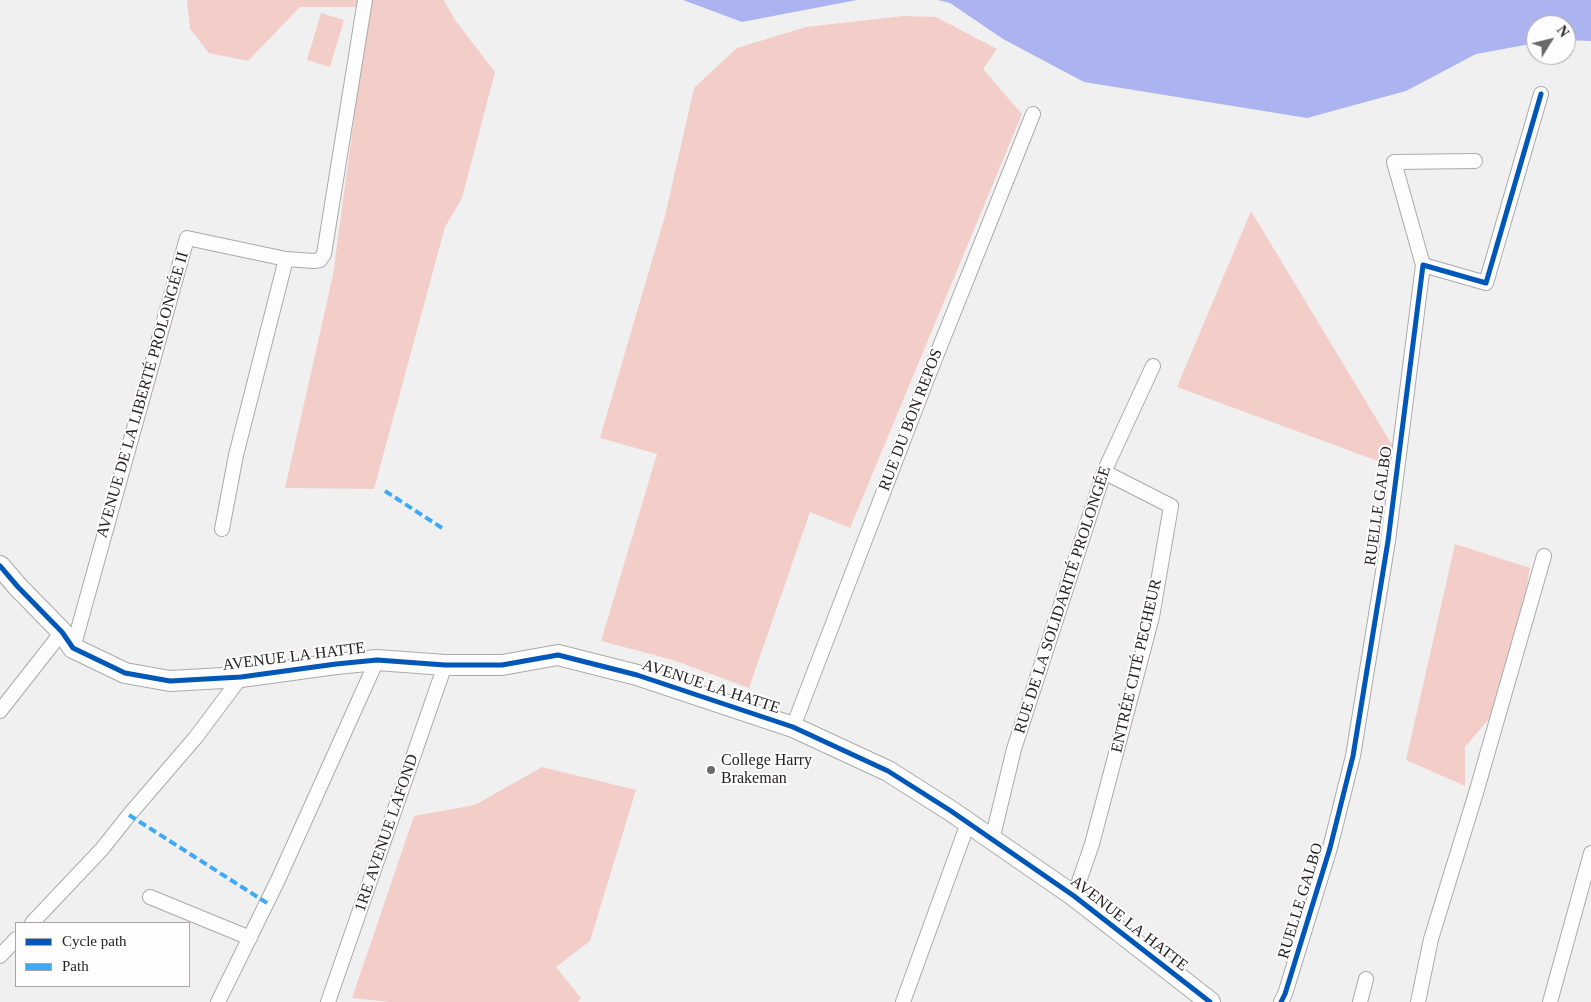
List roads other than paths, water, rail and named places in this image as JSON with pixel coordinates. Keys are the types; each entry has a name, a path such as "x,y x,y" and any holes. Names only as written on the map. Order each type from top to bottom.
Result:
{"street":[{"name":"AVENUE DE LA LIBERTÉ PROLONGÉE II","path":"67,640 187,238 286,259 314,261 320,260 324,254 364,0"},
{"path":"1475,161 1394,162 1423,265 1486,283 1541,94"},
{"name":"RUE DU BON REPOS","path":"793,727 926,379 1033,114"},
{"path":"222,529 236,454 286,259"},
{"name":"RUELLE GALBO","path":"1281,1002 1288,985 1330,848 1353,756 1388,541 1423,265"},
{"name":"RUE DE LA SOLIDARITÉ PROLONGÉE","path":"992,840 1014,749 1104,472 1153,366"},
{"name":"ENTRÉE CITÉ PECHEUR","path":"1074,896 1092,844 1152,617 1171,506 1104,472"},
{"path":"1418,1002 1431,940 1476,793 1544,556"},
{"path":"0,566 67,640 0,711"},
{"name":"AVENUE LA HATTE","path":"67,640 125,673 170,681 241,677 377,660 446,665 502,666 558,655 646,678 793,727 888,771 1074,896 1210,1002"},
{"path":"218,1002 278,880 377,660"},
{"name":"1RE AVENUE LAFOND","path":"328,1002 446,665"},
{"path":"33,922 102,850 129,815 196,738 241,677"},
{"path":"903,1002 968,823"},
{"path":"1550,1002 1591,853"},
{"path":"150,897 250,938"},
{"path":"0,956 15,940"},
{"path":"1360,1002 1366,979"}],"water":[{"path":"683,0 857,0 742,22"},
{"path":"938,0 1591,0 1591,41 1576,40 1576,15 1526,15 1526,45 1476,54 1406,91 1307,118 1084,82 1003,39 950,3"}],"place":[{"name":"College Harry Brakeman","path":"711,770"}]}
